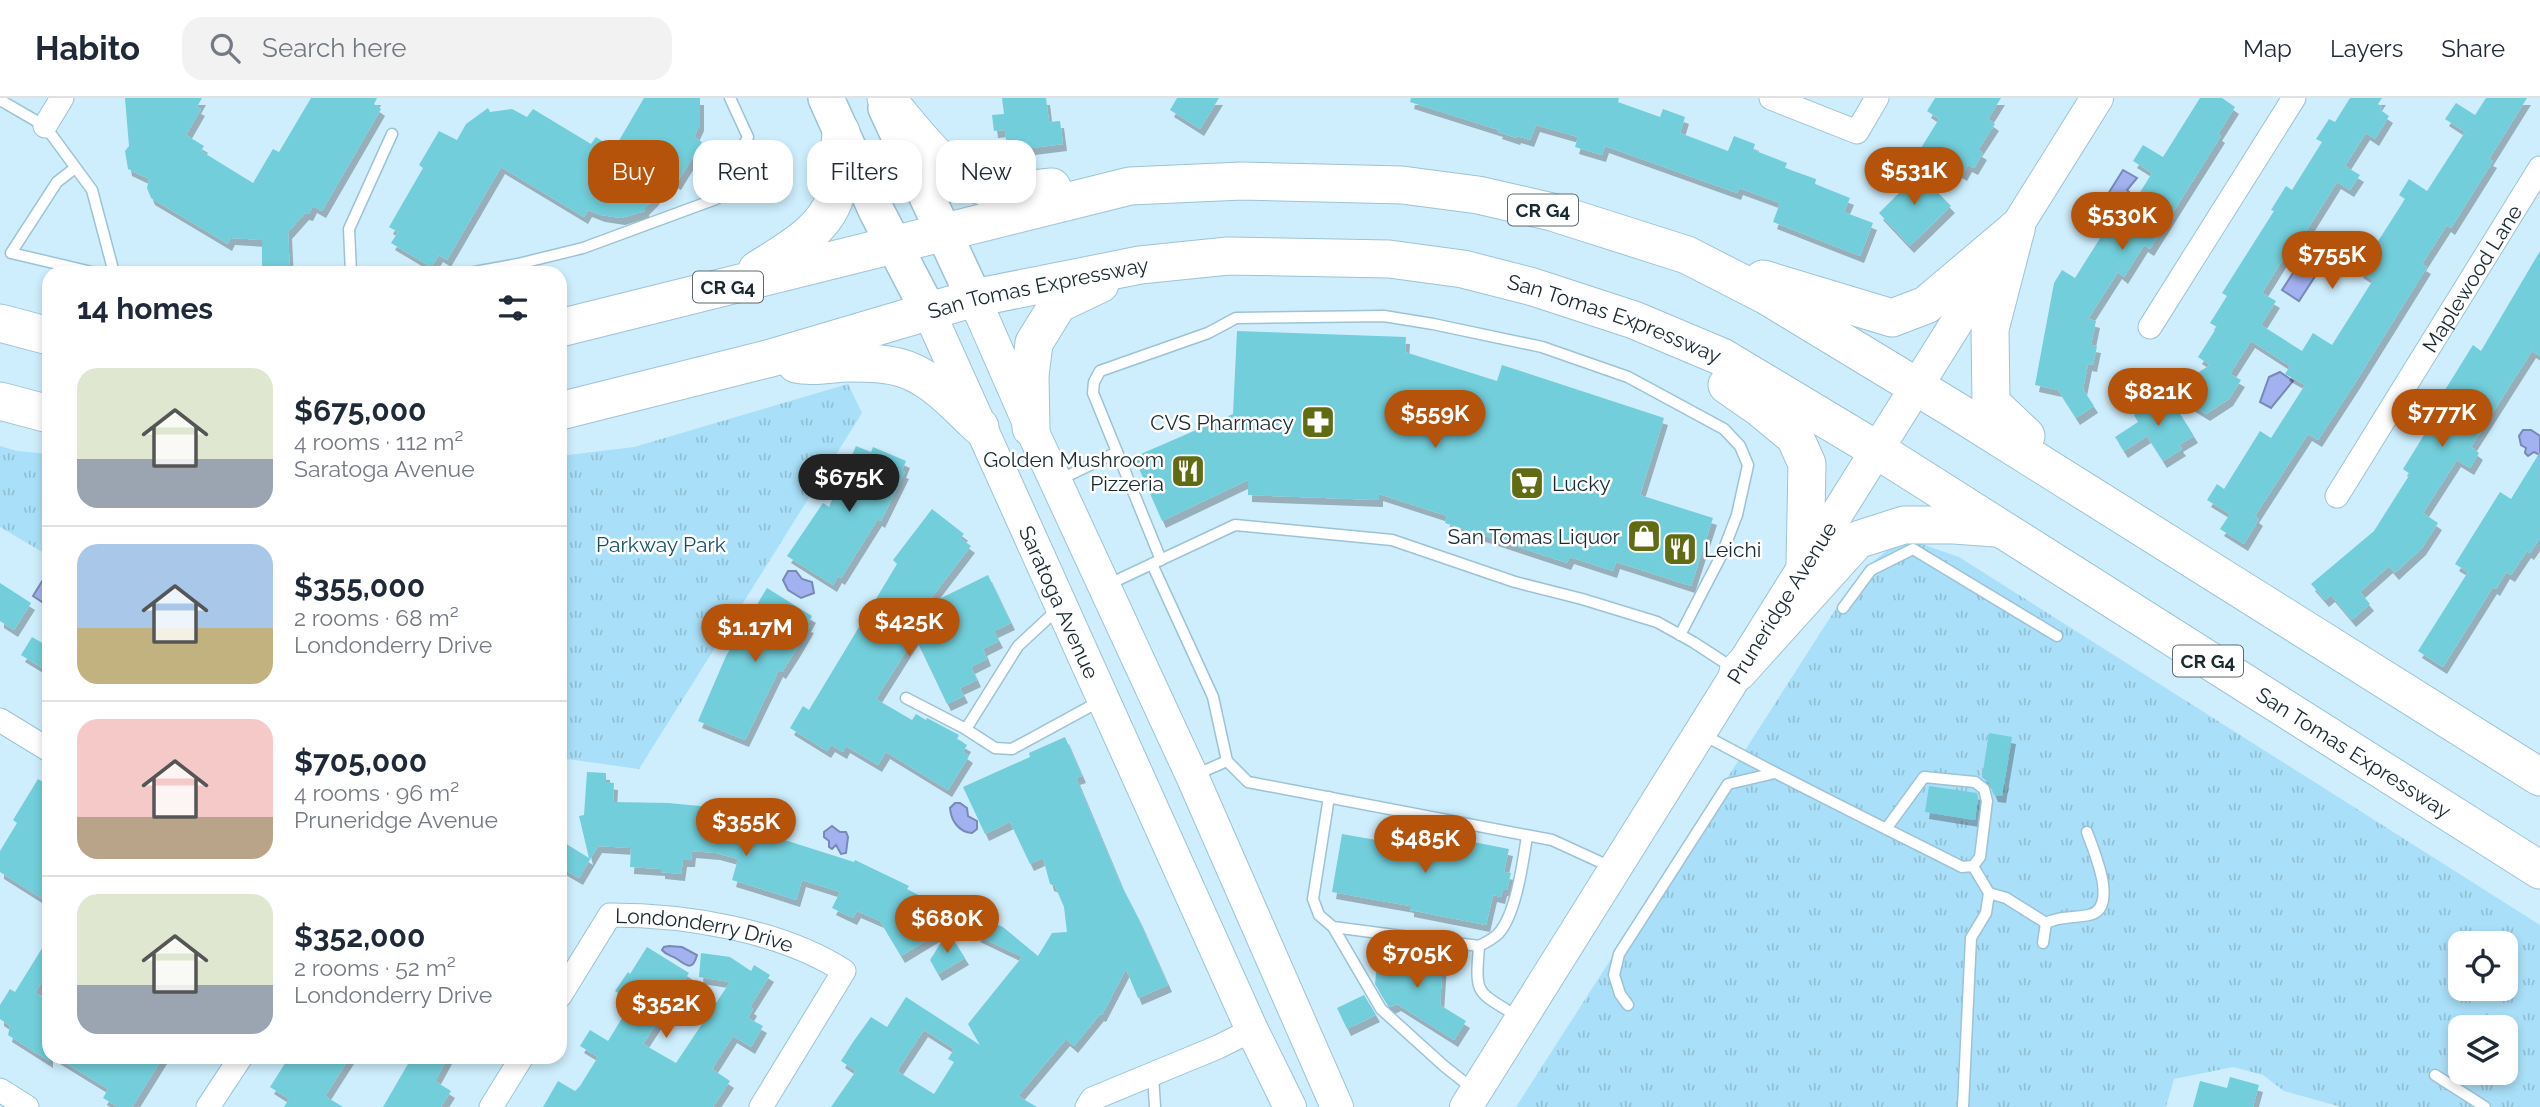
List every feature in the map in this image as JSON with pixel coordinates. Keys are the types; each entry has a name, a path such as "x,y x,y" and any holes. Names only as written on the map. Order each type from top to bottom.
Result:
{"highway":[{"path":"884,98 944,164 985,188 1005,191 1052,187 1130,186"},
{"path":"699,294 750,275 817,226 835,197 841,132"},
{"name":"CR G4","path":"567,326 1130,186 1242,181 1415,187 1478,195 1552,212 1686,256 1767,296 2540,777"},
{"path":"1686,256 1892,318 1926,305 2016,229"},
{"path":"2016,229 1990,329 1991,402 2088,494"},
{"name":"San Tomas Expressway","path":"567,409 771,358 974,298 1140,265 1228,256 1389,259 1463,269 1533,287 1634,320 1722,357 1877,450 2540,870"},
{"path":"1031,428 1030,376 1034,343 1058,304 1140,265"},
{"path":"1634,320 1760,408 1795,438 1807,464 1805,564"},
{"path":"0,323 42,334"},
{"path":"771,358 804,366 842,363 900,367 929,381 980,427"},
{"path":"0,401 42,412"},
{"path":"1738,672 1857,540 1904,525 1954,525 1998,529"}],"main road":[{"name":"Saratoga Avenue","path":"826,98 877,212 929,312 1252,1030 1290,1107"},
{"path":"884,98 1055,482 1192,776 1337,1107"},
{"name":"Pruneridge Avenue","path":"1471,1099 2097,98"}],"street":[{"path":"45,127 62,98"},
{"path":"1772,98 1857,132 1877,98"},
{"path":"2150,327 2294,98"},
{"name":"Maplewood Lane","path":"2337,496 2540,168"},
{"path":"0,720 42,746"},
{"name":"Londonderry Drive","path":"567,985 610,915 638,915 736,928 819,955 844,971 761,1107"},
{"path":"1087,1107 1092,1099 1153,1075 1252,1030"},
{"path":"208,1107 236,1064"},
{"path":"491,1107 518,1064"},
{"path":"0,1090 27,1107"}],"lane":[{"path":"508,266 583,248 716,199 748,137 730,98"},
{"path":"0,100 45,127 92,190 112,266"},
{"path":"352,266 349,229 392,134"},
{"path":"66,266 11,253 57,182 75,168"},
{"path":"1614,868 1552,840 1248,782 1227,761 1213,696 1156,562 1093,393 1094,382 1100,371 1208,333 1236,318 1384,316 1542,346 1628,377 1724,429 1740,446 1748,465 1737,515 1722,555 1680,635"},
{"path":"1055,482 1117,452"},
{"path":"1104,587 1235,525 1392,540 1515,582 1581,598 1657,622 1738,672"},
{"path":"1843,608 1871,570 1913,549 2057,636"},
{"path":"966,729 1018,646 1061,606"},
{"path":"906,698 966,729 995,748 1012,748 1103,699"},
{"path":"1700,733 1775,773 1886,829 1962,867 1973,866 1980,857 1987,801 1984,789 1975,782 1924,777 1886,829"},
{"path":"1192,776 1227,761"},
{"path":"1628,1005 1620,994 1614,975 1619,954 1646,910 1728,784 1775,773"},
{"path":"1329,797 1313,899 1319,915 1333,926 1381,1009 1444,1066 1471,1099"},
{"path":"2046,923 2054,919 2093,914 2100,908 2104,891 2103,879 2087,832"},
{"path":"1333,926 1479,946 1498,934 1511,909 1522,870 1527,835"},
{"path":"1963,1107 1970,938 1986,914 1989,893 1973,866"},
{"path":"1989,893 2006,898 2046,923"},
{"path":"2043,943 2046,923"},
{"path":"1479,946 1476,982 1481,993 1521,1019"},
{"path":"1153,1075 1154,1107"},
{"path":"2435,1075 2485,1107"}],"green space":[{"name":"Parkway Park","path":"848,384 862,413 639,769 567,759 567,455 634,447"},
{"path":"0,446 42,453 42,552 0,527"},
{"path":"1913,541 1959,557 2540,925 2540,1107 2341,1107 2284,1091 2263,1075 2233,1067 2174,1079 2166,1107 1516,1107 1844,596 1869,565 1895,544"}],"shaded area":[{"path":"2123,170 2137,178 2127,190 2129,192 2126,197 2112,210 2103,202"},
{"path":"2306,253 2323,264 2299,301 2282,290"},
{"path":"2280,372 2293,381 2271,408 2260,402 2269,377"},
{"path":"2523,430 2531,430 2540,436 2540,455 2534,452 2528,456 2525,453 2526,448 2521,445 2519,436"},
{"path":"788,571 796,571 802,579 812,582 814,593 801,598 788,590 783,580"},
{"path":"42,581 42,602 33,596"},
{"path":"955,803 967,808 968,816 977,821 977,829 972,833 960,828 954,821 950,808"},
{"path":"832,826 840,832 846,832 846,853 841,854 836,845 832,849 829,847 824,832"},
{"path":"669,946 682,947 697,955 694,963 687,965 662,950"}],"building":[{"path":"125,98 202,98 197,107 201,109 186,135 204,146 201,151 253,183 273,149 279,152 311,98 377,98 374,104 381,109 322,211 313,206 309,214 305,213 288,232 290,266 262,266 262,240 231,238 228,244 151,198 147,188 149,179 128,169 125,151 129,146"},
{"path":"644,98 700,98 700,124 694,137 699,140 693,140 693,157 679,180 679,140 619,140"},
{"path":"1002,98 1046,98 1049,122 1060,121 1063,144 1036,147 1036,140 1006,140 1005,130 994,131 992,115 1004,114"},
{"path":"1177,98 1219,98 1200,129 1170,110"},
{"path":"1411,98 1619,98 1618,102 1660,117 1663,109 1685,117 1680,133 1728,151 1734,136 1755,144 1753,150 1787,163 1785,168 1816,179 1815,184 1850,198 1844,212 1873,223 1860,256 1773,222 1780,203 1739,188 1737,193 1605,146 1602,155 1575,147 1578,137 1536,125 1530,140 1517,136 1516,138 1498,132 1499,130 1410,102"},
{"path":"1935,98 2001,98 1988,119 1995,124 1978,150 1983,153 1974,168 1968,165 1963,174 1921,148 1939,119 1927,111"},
{"path":"2200,98 2222,98 2235,107 2218,134 2221,136 2150,249 2144,245 2124,277 2118,272 2088,319 2096,321 2091,345 2097,346 2093,365 2088,364 2083,389 2094,406 2076,418 2058,390 2035,385 2054,283 2062,270 2075,278 2121,211 2126,215 2152,173 2133,161 2143,145 2163,157"},
{"path":"2350,98 2382,98 2378,104 2382,107 2380,110 2389,116 2375,139 2366,133 2345,166 2360,175 2350,190 2337,182 2289,259 2285,256 2262,293 2276,301 2261,325 2302,351 2313,333 2332,345 2373,280 2359,271 2405,199 2399,195 2409,179 2427,191 2465,132 2445,119 2456,103 2475,115 2486,98 2527,98 2489,159 2493,161 2451,228 2447,225 2422,264 2427,267 2355,383 2318,440 2308,434 2255,516 2259,519 2244,544 2220,529 2230,514 2207,500 2217,484 2224,489 2260,431 2271,438 2305,385 2285,374 2290,366 2251,341 2230,374 2241,380 2229,399 2206,414 2169,391 2210,365 2198,357 2217,327 2210,323 2227,296 2222,293 2274,211 2271,210 2286,186 2292,190 2322,142 2316,139 2329,119 2335,122"},
{"path":"488,108 490,112 512,109 527,117 533,109 588,142 588,203 650,203 645,211 621,218 588,210 584,217 501,167 447,260 439,255 429,266 391,243 398,232 389,227 423,168 419,165 439,131 457,140 466,124"},
{"path":"1912,166 1951,206 1910,246 1879,213 1901,191 1894,183"},
{"path":"2540,251 2540,356 2532,351 2471,447 2479,453 2470,468 2457,460 2423,513 2438,523 2422,548 2395,573 2389,566 2360,592 2370,604 2352,620 2331,595 2325,600 2311,584 2374,531 2410,474 2403,469 2450,393 2445,390 2473,345 2481,351"},
{"path":"1237,331 1406,337 1405,352 1497,381 1502,365 1664,418 1640,495 1713,518 1691,586 1616,562 1613,571 1570,557 1567,563 1445,523 1447,516 1379,494 1379,500 1248,495 1248,480 1162,521 1134,457 1233,414"},
{"path":"2167,393 2194,436 2179,445 2182,449 2163,461 2147,436 2124,451 2115,437 2138,422 2134,415"},
{"path":"856,446 871,452 873,447 906,461 902,471 905,472 881,521 878,519 841,578 838,576 833,585 787,556 823,503 829,507"},
{"path":"2540,452 2540,538 2530,553 2527,551 2511,575 2506,572 2496,589 2493,587 2443,667 2418,651 2468,572 2455,564 2500,492 2511,499"},
{"path":"932,509 964,534 960,538 971,546 925,606 988,575 1011,623 994,631 999,641 983,649 987,659 971,667 977,680 960,688 964,696 947,704 915,637 876,699 912,720 916,714 926,720 927,718 959,735 957,739 967,745 963,752 969,756 948,790 886,752 878,765 846,746 843,752 831,745 827,751 790,728 803,706 809,710 897,564 893,560"},
{"path":"0,583 31,603 14,630 0,621"},
{"path":"767,588 812,616 807,625 810,626 796,650 782,672 779,670 745,740 698,721 726,656"},
{"path":"32,637 42,643 42,668 21,655"},
{"path":"1989,733 2012,737 2002,796 1994,795 1989,783 1982,777"},
{"path":"1065,737 1082,776 1076,778 1120,883 1168,985 1138,998 1126,969 1102,1015 1100,1014 1074,1046 1066,1039 1018,1096 1037,1107 831,1107 856,1071 841,1061 853,1042 871,1017 887,1027 906,997 980,1045 968,1024 1022,957 976,935 989,921 1003,927 1038,956 1052,933 1067,932 1064,907 1055,886 1050,884 1043,858 1030,864 1010,822 985,834 963,787 1030,757 1029,753","holes":["924,1030 954,1049 948,1059 954,1062 934,1094 897,1071"]},
{"path":"587,772 606,773 606,782 614,783 613,802 668,803 732,809 757,816 753,830 854,862 855,860 909,886 907,889 924,898 932,910 935,908 947,928 901,956 880,921 857,911 853,918 832,908 840,892 802,880 796,900 732,880 738,859 716,853 692,851 691,860 683,860 681,874 661,872 661,869 630,867 631,848 598,846 579,878 567,871 567,844 589,858 579,816 584,815"},
{"path":"38,779 42,782 42,899 0,872 0,851 17,823 13,820"},
{"path":"1929,786 1977,793 1975,820 1925,812"},
{"path":"1342,834 1422,848 1424,837 1452,843 1453,838 1509,849 1504,872 1511,873 1507,890 1503,889 1501,897 1493,895 1486,925 1410,910 1410,906 1332,892"},
{"path":"948,931 965,958 938,974 930,960"},
{"path":"647,947 689,973 643,1044 676,1063 730,982 699,977 701,953 730,957 751,971 754,965 770,975 750,1007 753,1009 748,1018 763,1026 751,1047 733,1036 712,1069 730,1081 713,1107 543,1107 558,1081 575,1091 580,1086 598,1057 580,1046 590,1030 608,1041 632,1002 615,991 628,972 630,974"},
{"path":"42,948 42,982 35,993 42,997 42,1057 8,1035 10,1026 0,1019 0,1005 10,989 15,992"},
{"path":"1378,955 1443,960 1440,1005 1466,1021 1454,1040 1397,1004 1391,1007 1387,1004 1375,984"},
{"path":"1364,995 1376,1015 1347,1029 1337,1008"},
{"path":"67,1064 159,1064 132,1107 118,1107 103,1098 108,1089"},
{"path":"285,1064 346,1064 325,1096 343,1107 284,1107 289,1099 270,1087"},
{"path":"408,1064 444,1064 435,1081 451,1091 441,1107 383,1107"},
{"path":"2230,1077 2259,1085 2253,1107 2193,1107 2200,1081 2227,1088"}],"place":[{"name":"CVS Pharmacy","path":"1318,422"},
{"name":"Golden Mushroom Pizzeria","path":"1188,471"},
{"name":"Lucky","path":"1527,483"},
{"name":"San Tomas Liquor","path":"1644,536"},
{"name":"Leichi","path":"1680,549"}]}
